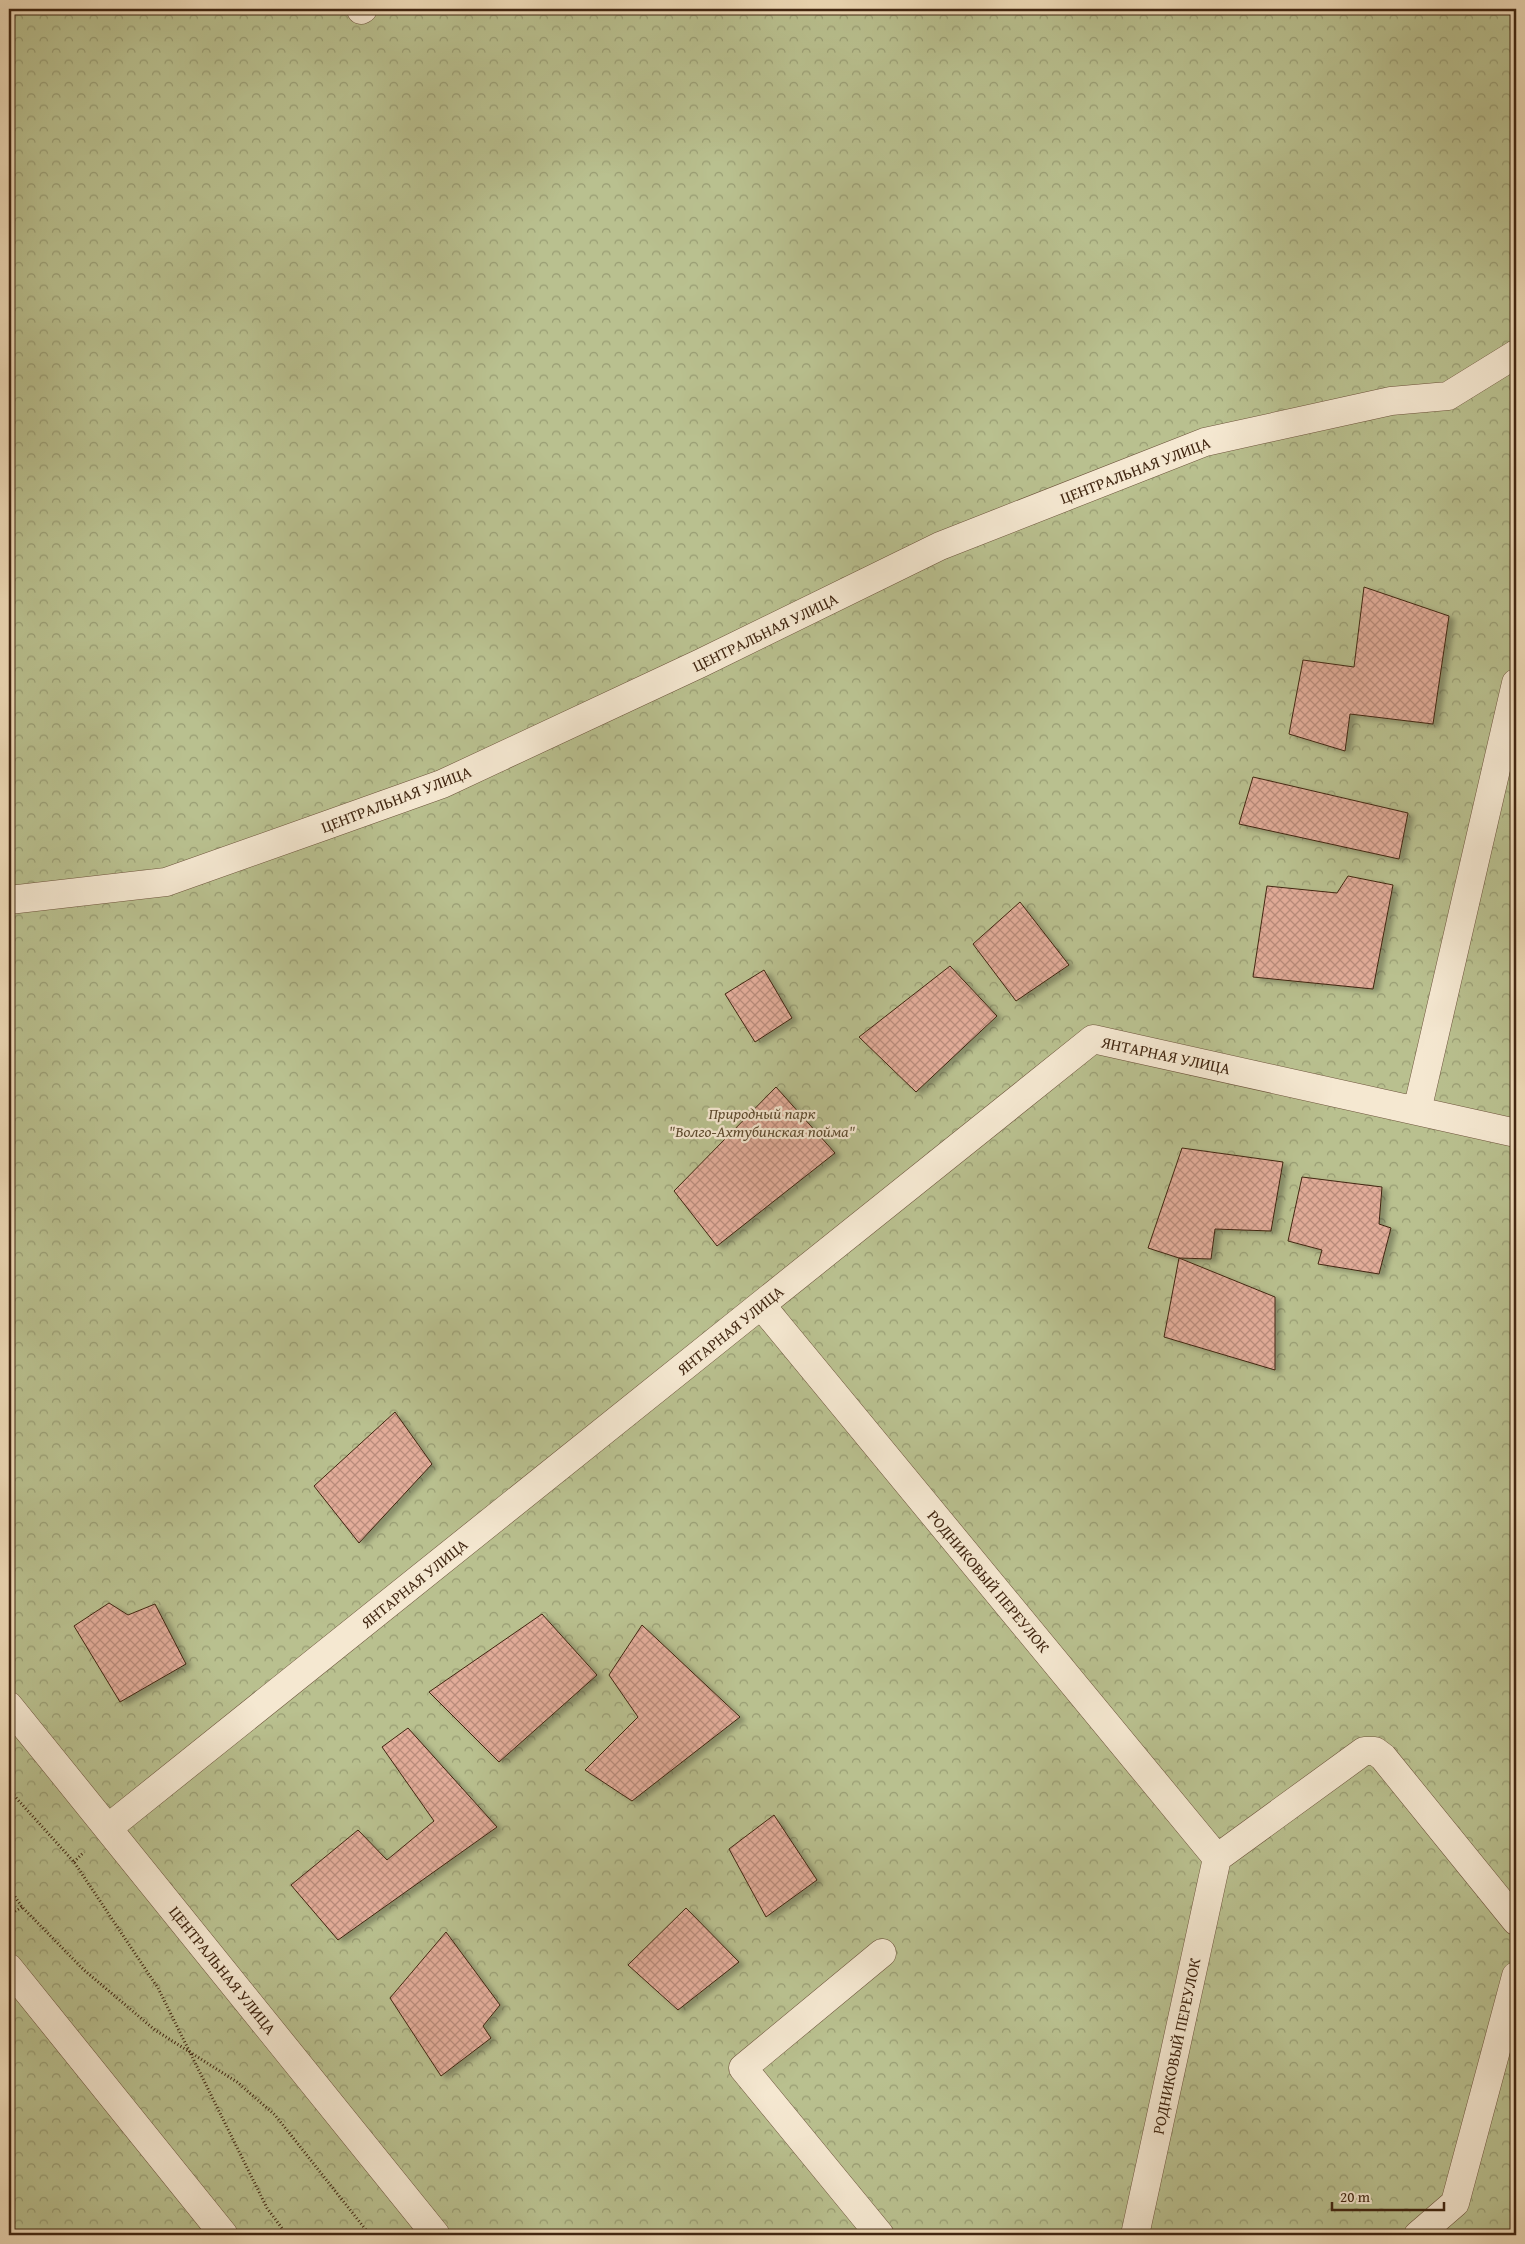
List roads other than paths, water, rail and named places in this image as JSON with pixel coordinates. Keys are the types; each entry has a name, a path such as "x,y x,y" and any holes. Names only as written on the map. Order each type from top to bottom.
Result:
{"street":[{"name":"ЦЕНТРАЛЬНАЯ УЛИЦА","path":"9,900 166,882 327,826 442,784 701,663 940,546 1206,442 1391,400 1448,396 1516,354"},
{"path":"1417,1111 1516,683"},
{"name":"ЯНТАРНАЯ УЛИЦА","path":"108,1828 1093,1039 1516,1133"},
{"name":"РОДНИКОВЫЙ ПЕРЕУЛОК","path":"761,1305 1217,1858 1135,2235"},
{"name":"ЦЕНТРАЛЬНАЯ УЛИЦА","path":"9,1706 436,2235"},
{"path":"1217,1858 1364,1751 1375,1751 1383,1757 1516,1921"},
{"path":"880,2235 743,2068 882,1953"},
{"path":"9,1968 224,2235"},
{"path":"1418,2235 1455,2203 1516,1976"}],"park label":[{"name":"Природный парк \"Волго-Ахтубинская пойма\"","path":"762,1122"}]}
